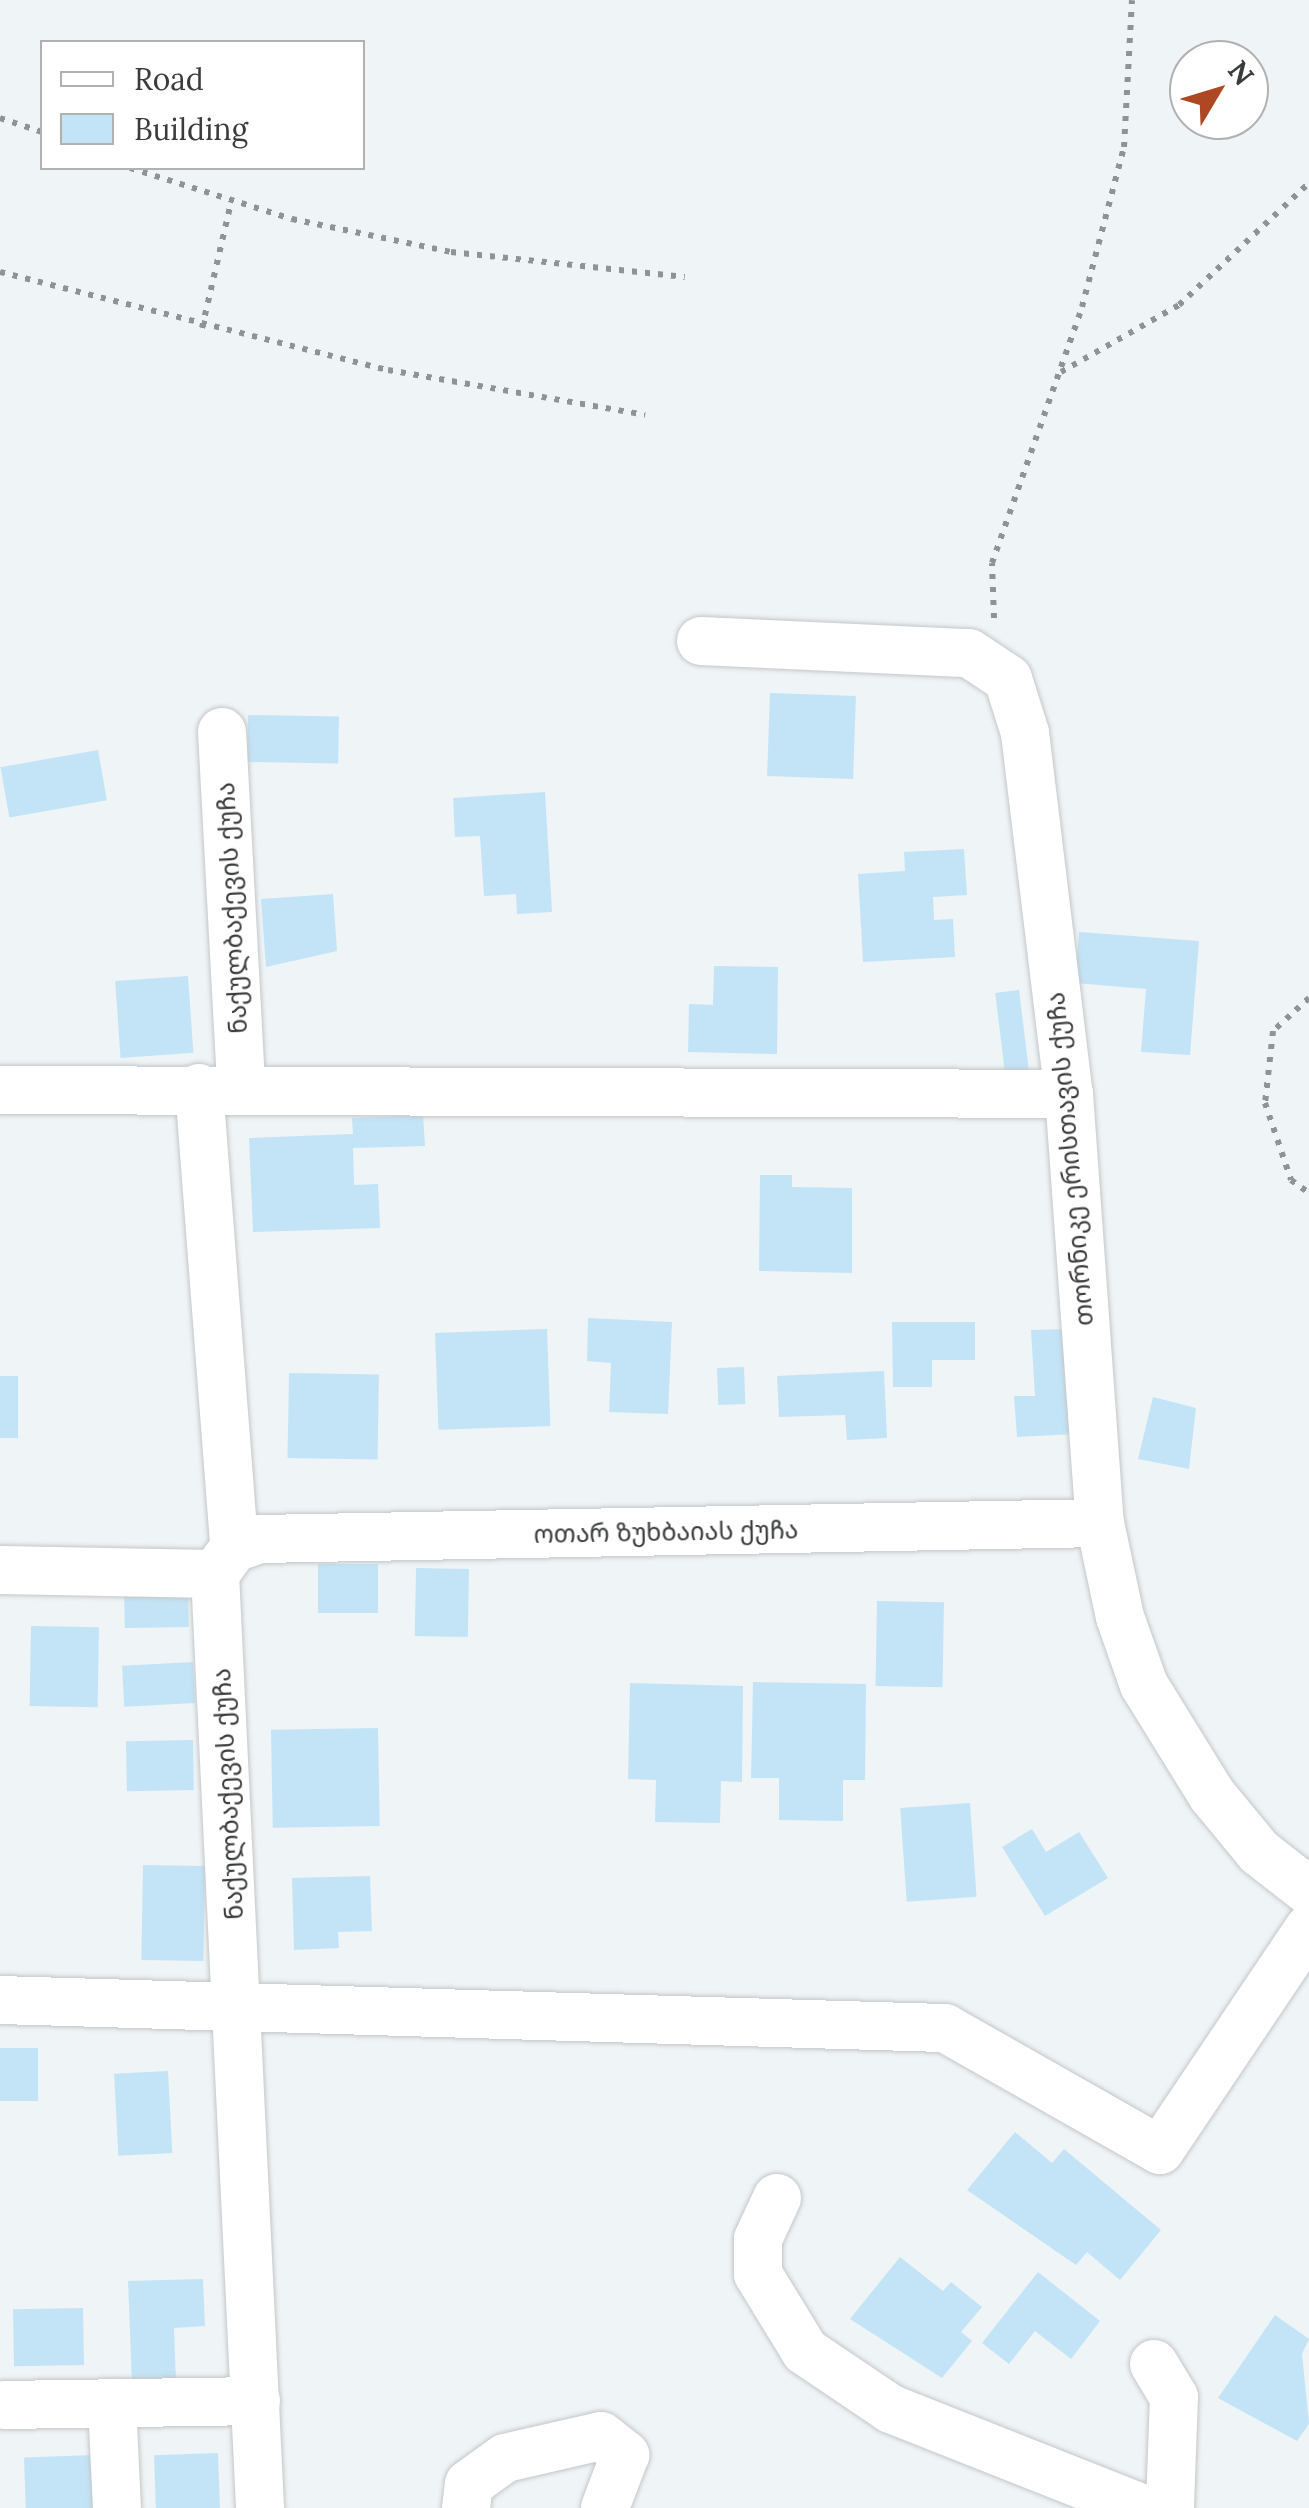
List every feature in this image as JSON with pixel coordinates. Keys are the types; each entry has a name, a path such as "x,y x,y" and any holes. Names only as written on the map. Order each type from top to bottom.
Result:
{"street":[{"path":"700,641 969,652 1008,679"},
{"name":"თორნიკე ერისთავის ქუჩა","path":"1008,679 1025,733 1069,1094 1100,1523 1144,1685 1212,1795 1259,1852 1309,1890"},
{"name":"ნაქულბაქევის ქუჩა","path":"222,732 224,1561 260,2508"},
{"path":"0,1090 220,1086 1069,1094"},
{"name":"ოთარ ზუხბაიას ქუჩა","path":"0,1570 224,1561 260,1539 1100,1523"},
{"path":"0,2000 239,2002 944,2028 1098,2123 1160,2150 1309,1928"},
{"path":"777,2198 758,2239 758,2274 774,2314 850,2388 891,2409 1141,2508"},
{"path":"1154,2364 1174,2397 1170,2508"},
{"path":"4,2406 256,2401"},
{"path":"112,2403 117,2508"},
{"path":"466,2508 469,2484 504,2458 601,2436 625,2456 626,2472 604,2508"}],"path":[{"path":"1008,679 994,636 992,563 1059,373 1124,147 1132,0"},
{"path":"0,118 40,131"},
{"path":"136,170 231,202 452,252 685,276"},
{"path":"1059,373 1179,305 1309,183"},
{"path":"202,328 231,202"},
{"path":"0,272 202,328 645,414"},
{"path":"1309,998 1272,1031 1265,1103 1290,1180 1309,1192"}],"building":[{"path":"770,693 856,696 853,779 767,776"},
{"path":"248,715 339,717 338,764 247,762"},
{"path":"98,750 107,800 9,817 1,767"},
{"path":"545,792 552,912 517,914 516,894 484,896 480,836 455,837 453,798"},
{"path":"964,849 967,895 933,897 934,920 953,919 955,957 863,962 858,874 905,871 904,852"},
{"path":"333,894 337,951 266,967 261,899"},
{"path":"1079,932 1199,941 1190,1055 1141,1052 1146,989 1075,983"},
{"path":"714,966 778,967 777,1054 688,1052 689,1004 713,1005"},
{"path":"188,976 193,1053 121,1058 115,981"},
{"path":"1019,990 1029,1075 1006,1078 995,993"},
{"path":"423,1115 425,1146 353,1148 354,1185 378,1184 380,1228 253,1232 249,1138 353,1134 352,1118"},
{"path":"760,1175 792,1175 792,1187 852,1188 852,1273 759,1271"},
{"path":"588,1318 672,1322 668,1414 609,1412 611,1363 587,1361"},
{"path":"892,1322 975,1322 975,1360 932,1360 932,1387 893,1387"},
{"path":"547,1329 550,1426 438,1430 435,1333"},
{"path":"1069,1329 1075,1434 1017,1437 1014,1396 1035,1396 1031,1330"},
{"path":"744,1367 745,1404 718,1405 717,1368"},
{"path":"884,1371 887,1438 847,1440 845,1415 779,1417 777,1376"},
{"path":"289,1373 379,1375 378,1460 288,1458"},
{"path":"0,1376 18,1376 18,1438 0,1438"},
{"path":"1153,1397 1196,1408 1189,1469 1138,1459"},
{"path":"318,1564 378,1564 378,1613 318,1613"},
{"path":"416,1568 469,1569 468,1637 415,1636"},
{"path":"188,1585 189,1627 125,1628 124,1586"},
{"path":"877,1601 944,1602 943,1687 876,1686"},
{"path":"31,1626 99,1627 98,1707 30,1706"},
{"path":"193,1662 195,1703 124,1707 122,1666"},
{"path":"753,1682 866,1684 865,1780 843,1780 843,1821 779,1820 779,1778 751,1778"},
{"path":"630,1683 743,1686 742,1782 721,1781 720,1823 655,1822 656,1780 628,1779"},
{"path":"378,1728 380,1826 273,1828 271,1730"},
{"path":"193,1740 194,1790 127,1791 126,1741"},
{"path":"970,1803 977,1897 907,1902 900,1808"},
{"path":"1032,1829 1046,1852 1079,1832 1108,1878 1045,1916 1002,1847"},
{"path":"143,1865 205,1866 203,1961 141,1960"},
{"path":"370,1876 372,1931 338,1932 339,1948 294,1950 292,1878"},
{"path":"0,2048 38,2048 38,2101 0,2101"},
{"path":"168,2071 172,2153 118,2156 114,2074"},
{"path":"1015,2132 1052,2163 1064,2149 1161,2230 1120,2280 1087,2252 1076,2265 967,2190"},
{"path":"900,2257 943,2291 951,2282 982,2307 961,2332 972,2341 942,2378 850,2319"},
{"path":"1038,2272 1100,2321 1071,2359 1035,2331 1009,2364 982,2343"},
{"path":"203,2279 205,2326 174,2328 176,2384 132,2385 128,2281"},
{"path":"83,2308 84,2365 14,2366 13,2309"},
{"path":"1275,2315 1309,2339 1302,2354 1309,2424 1297,2441 1218,2398"},
{"path":"218,2453 220,2508 156,2508 154,2455"},
{"path":"95,2455 97,2508 26,2508 24,2457"}]}
